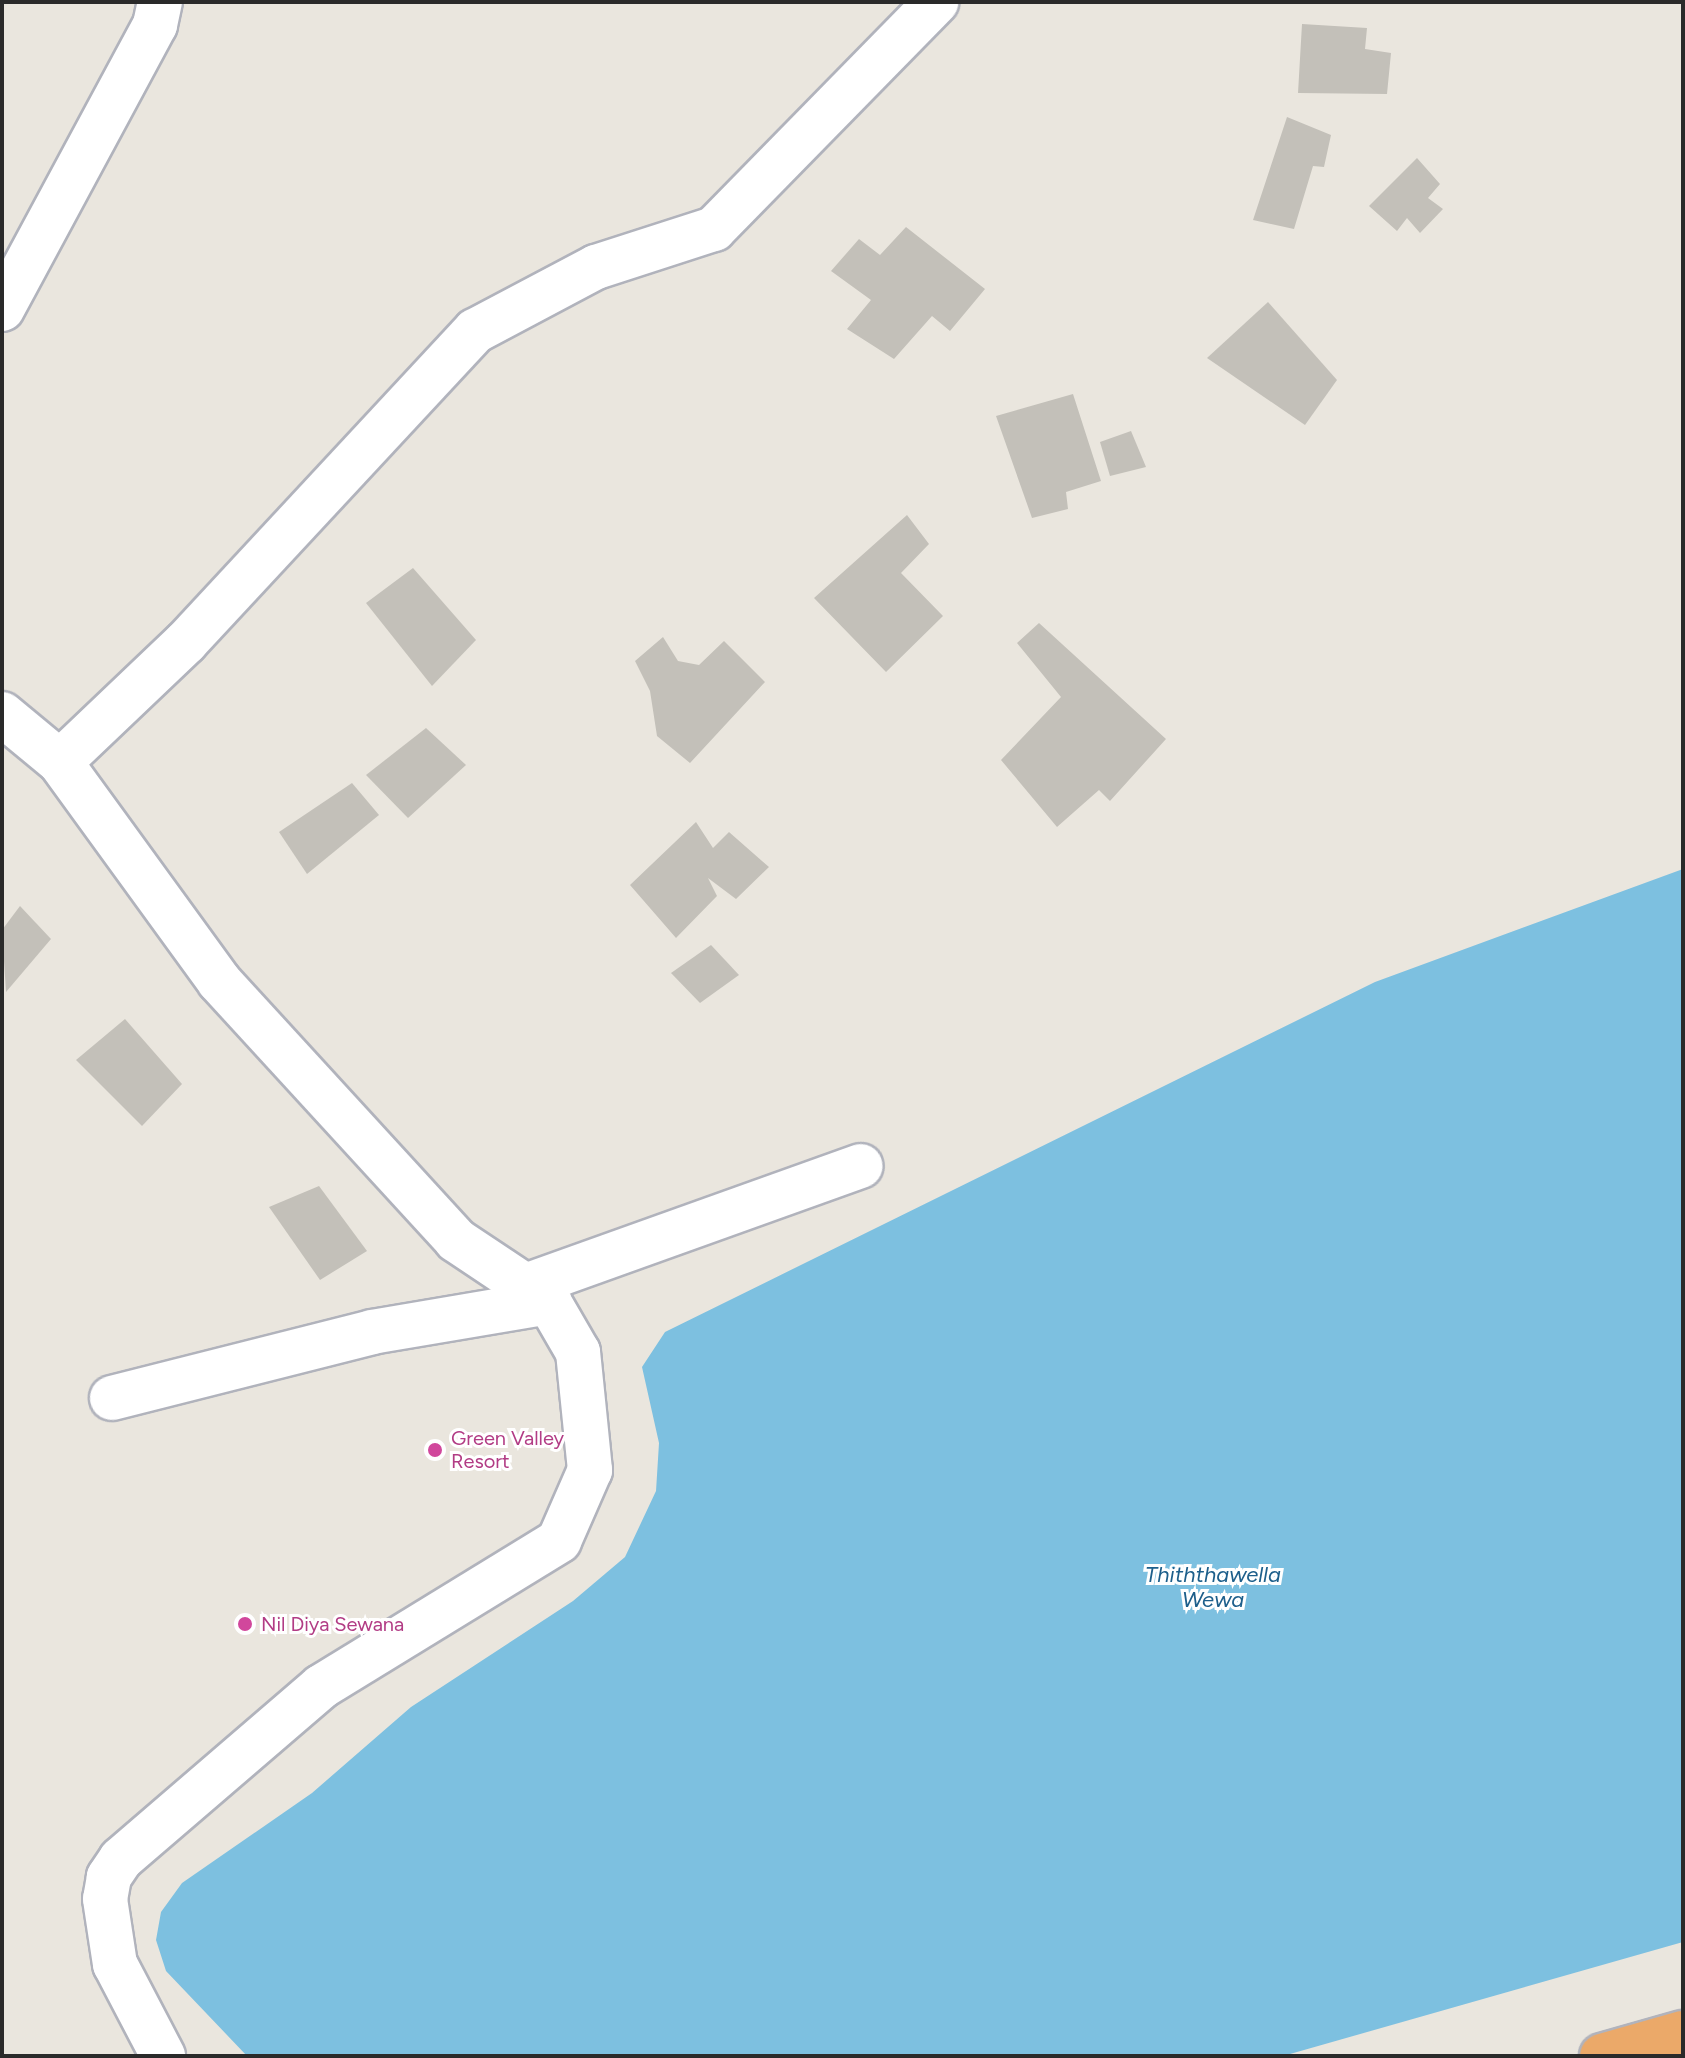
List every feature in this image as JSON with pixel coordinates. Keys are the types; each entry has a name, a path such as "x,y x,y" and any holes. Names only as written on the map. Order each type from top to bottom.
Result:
{"highway":[{"path":"1602,2056 1683,2033"}],"street":[{"path":"2,309 155,25 160,2"},
{"path":"60,762 186,642 475,331 596,267 714,229 936,2"},
{"path":"2,714 60,762 219,981 456,1240 540,1293 578,1352 590,1451 585,1488 559,1541 321,1687 121,1859 109,1877 105,1899 115,1964 163,2056"},
{"path":"112,1398 540,1293 861,1166"}],"water":[{"name":"Thiththawella Wewa","path":"1683,869 1683,1942 1283,2056 247,2056 166,1971 156,1940 161,1912 182,1883 312,1793 411,1707 573,1601 625,1557 656,1491 659,1443 642,1367 665,1332 1375,982"}],"building":[{"path":"1302,24 1367,28 1365,49 1391,53 1387,94 1298,93"},
{"path":"1287,117 1331,135 1324,167 1313,166 1294,229 1253,220"},
{"path":"1417,158 1440,184 1428,198 1443,209 1420,233 1407,218 1397,231 1369,206"},
{"path":"906,227 985,289 950,331 932,316 894,359 847,329 871,300 831,271 859,239 880,255"},
{"path":"1268,302 1337,380 1305,425 1207,358"},
{"path":"1073,394 1101,481 1066,492 1068,509 1032,518 996,416"},
{"path":"1131,431 1146,467 1110,476 1100,442"},
{"path":"907,515 929,544 901,573 943,616 886,672 814,598"},
{"path":"413,568 476,640 432,686 366,603"},
{"path":"1039,623 1166,739 1110,801 1099,790 1057,827 1001,760 1061,697 1017,643"},
{"path":"663,637 678,661 699,665 724,641 765,682 690,763 657,736 650,691 635,661"},
{"path":"426,728 466,765 408,818 366,775"},
{"path":"352,783 379,815 307,874 279,832"},
{"path":"696,822 713,848 729,832 769,867 736,899 708,878 717,896 676,938 630,885"},
{"path":"20,906 51,939 6,992 2,930"},
{"path":"711,945 739,975 700,1003 671,973"},
{"path":"125,1019 182,1084 142,1126 76,1060"},
{"path":"319,1186 367,1251 320,1280 269,1207"}],"place":[{"name":"Green Valley Resort","path":"435,1450"},
{"name":"Nil Diya Sewana","path":"245,1624"}]}
